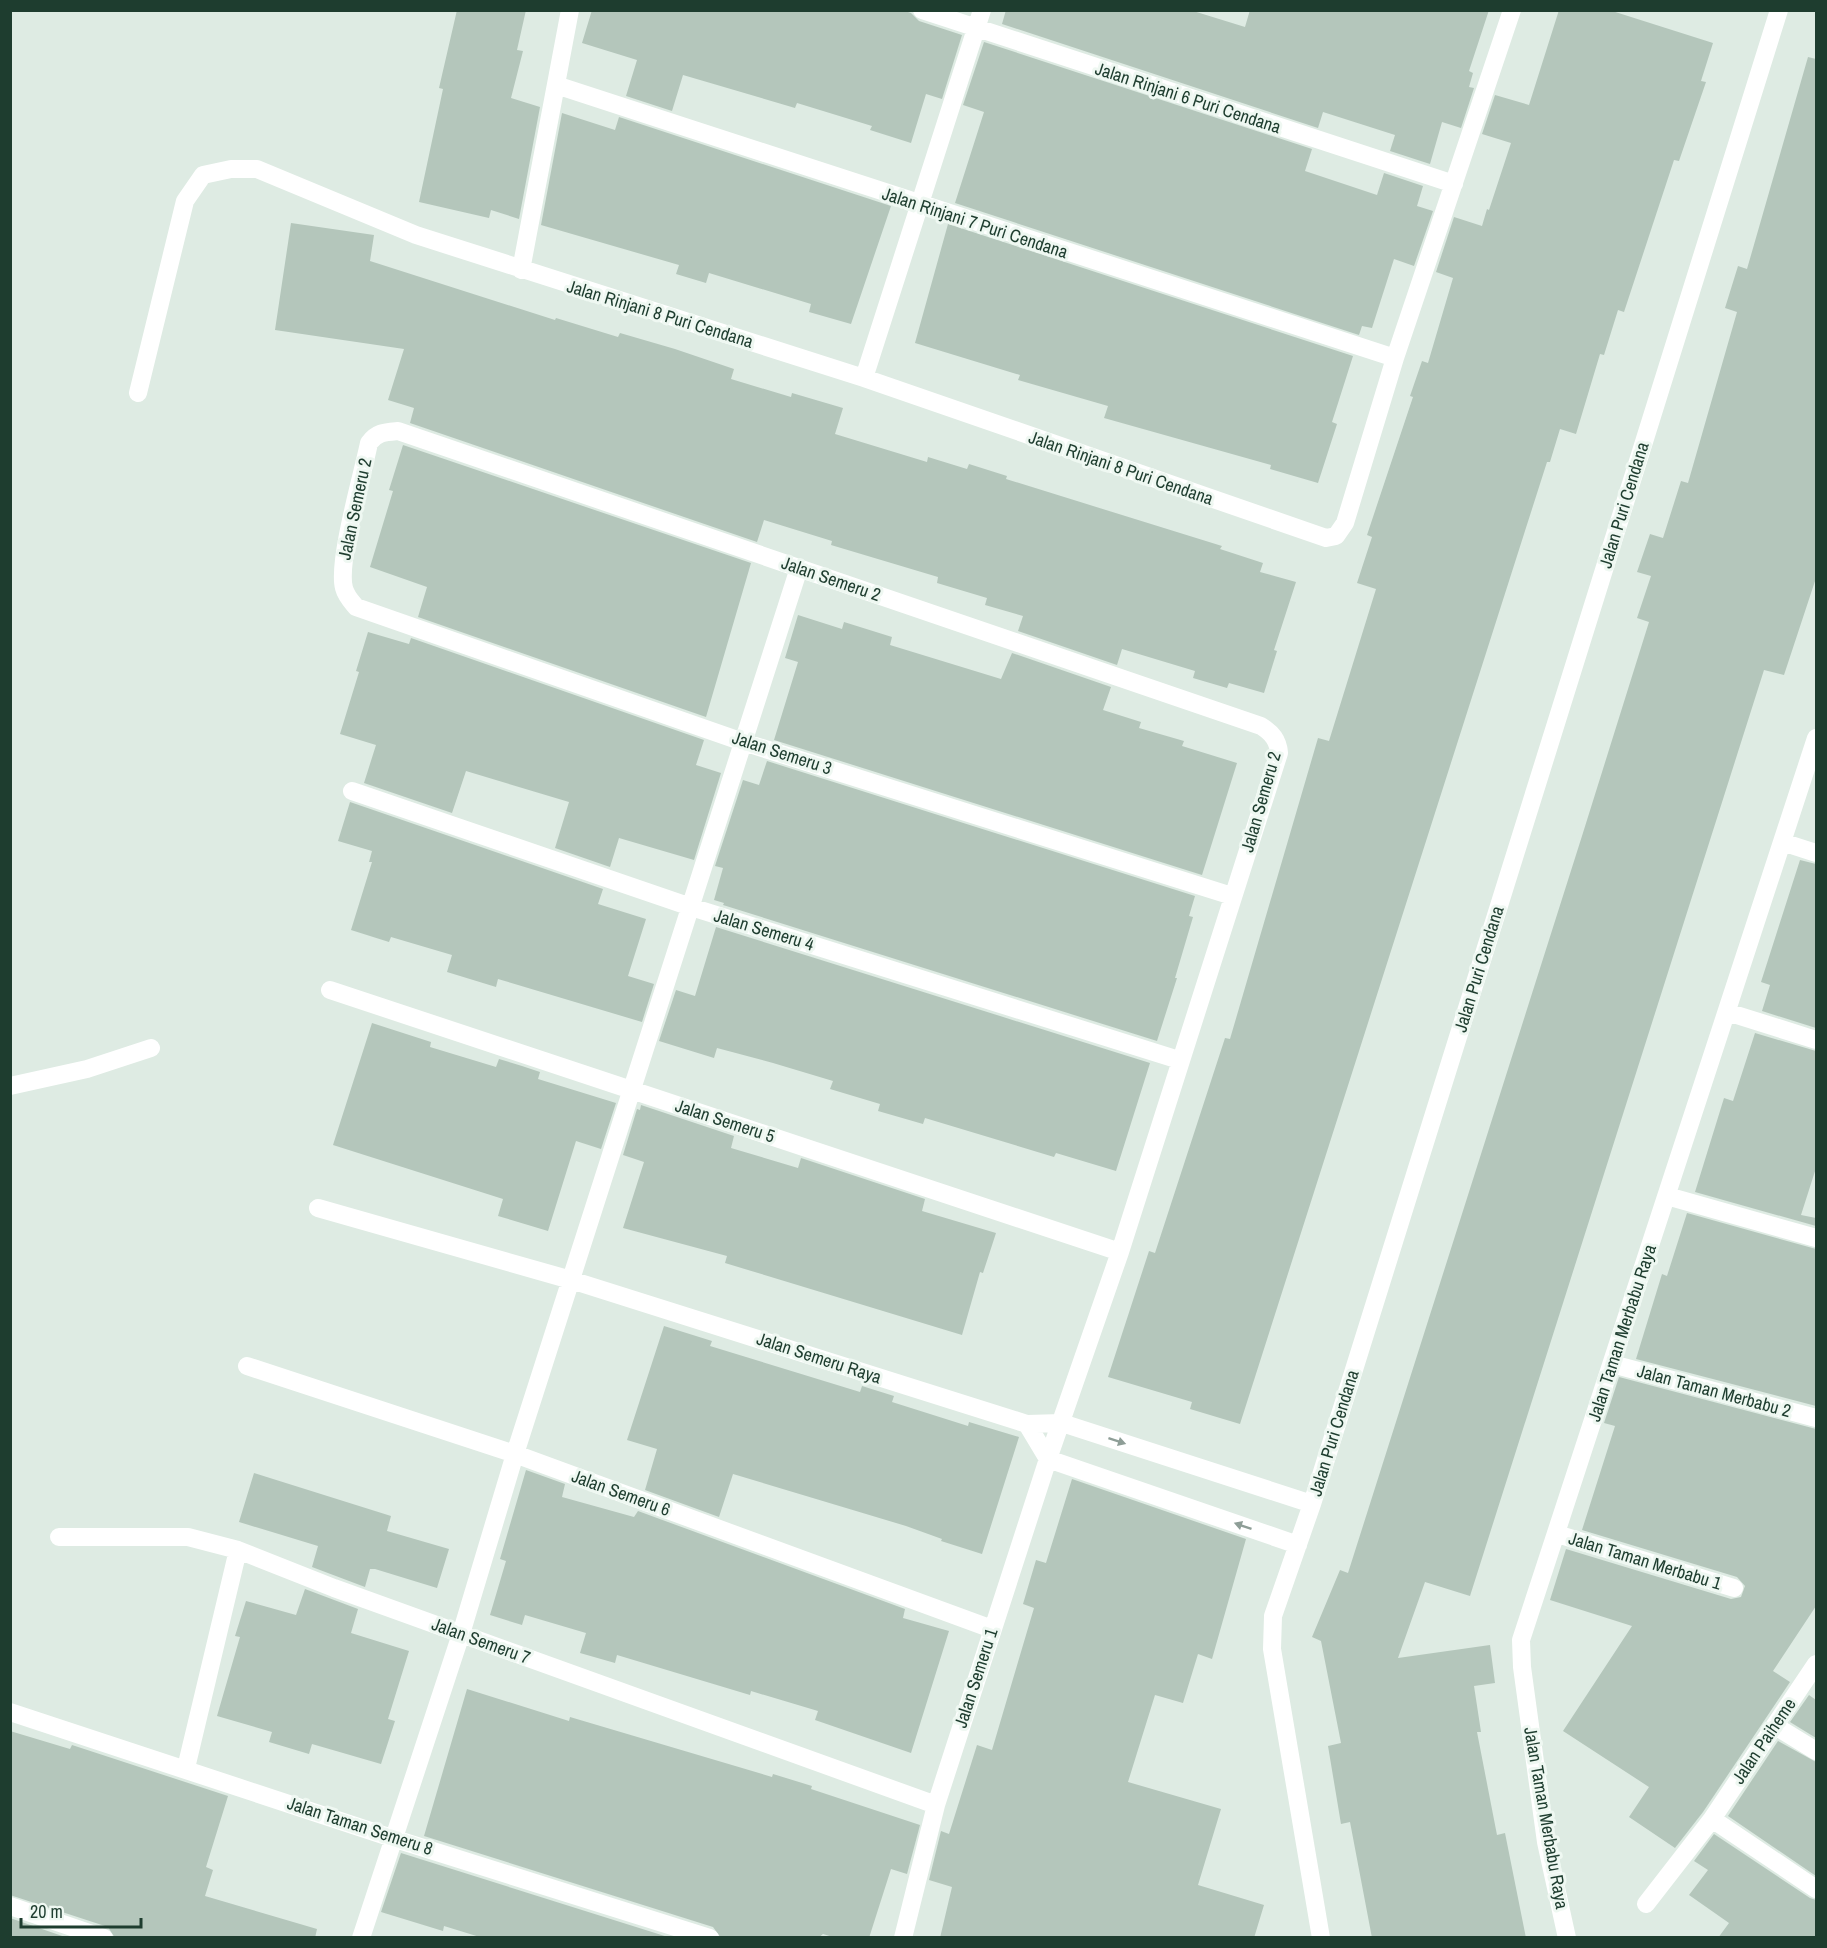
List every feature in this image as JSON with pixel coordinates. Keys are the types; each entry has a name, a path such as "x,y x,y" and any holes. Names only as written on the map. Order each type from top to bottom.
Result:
{"street":[{"path":"521,270 570,10"},
{"name":"Jalan Rinjani 6 Puri Cendana","path":"922,10 1454,184"},
{"path":"864,378 982,10"},
{"name":"Jalan Puri Cendana","path":"1321,1938 1272,1649 1273,1616 1312,1504 1779,10"},
{"path":"1395,358 1510,11"},
{"name":"Jalan Rinjani 7 Puri Cendana","path":"556,85 920,206 1395,358"},
{"name":"Jalan Rinjani 8 Puri Cendana","path":"138,393 185,201 203,175 231,169 257,169 416,235 864,378 1319,538 1336,536 1345,523 1395,358"},
{"name":"Jalan Semeru 2","path":"344,589 343,564 369,443 374,436 383,432 398,431 1268,731 1278,745 1279,753 1179,1060 1120,1252"},
{"path":"360,1938 461,1634 515,1454 799,568"},
{"name":"Jalan Semeru 3","path":"344,589 347,598 356,607 743,742 1232,896"},
{"name":"Jalan Taman Merbabu Raya","path":"1567,1938 1546,1842 1521,1640 1816,738"},
{"name":"Jalan Semeru 4","path":"352,791 691,907 1179,1060"},
{"path":"1782,842 1816,854"},
{"name":"Jalan Semeru 5","path":"330,990 1120,1252"},
{"path":"1727,1012 1816,1040"},
{"path":"10,1086 87,1068 151,1048"},
{"path":"1667,1196 1816,1238"},
{"name":"Jalan Semeru Raya","path":"318,1208 571,1280 1027,1424 1062,1423"},
{"name":"Jalan Semeru 1","path":"903,1938 936,1805 1048,1459 1120,1252"},
{"name":"Jalan Taman Merbabu 2","path":"1612,1364 1816,1418"},
{"name":"Jalan Semeru 6","path":"247,1366 515,1454 992,1629"},
{"path":"1062,1423 1312,1504"},
{"path":"1027,1424 1048,1459 1298,1545"},
{"name":"Jalan Taman Merbabu 1","path":"1557,1534 1734,1588"},
{"name":"Jalan Semeru 7","path":"59,1536 188,1537 238,1550 461,1634 936,1805"},
{"path":"186,1768 238,1550"},
{"name":"Jalan Paiheme","path":"1646,1904 1712,1819 1816,1664"},
{"name":"Jalan Taman Semeru 8","path":"10,1712 186,1768 392,1838 710,1938"},
{"path":"1775,1726 1816,1751"},
{"path":"1712,1819 1816,1889"},
{"path":"10,1906 104,1938"}],"building":[{"path":"457,10 526,10 517,50 523,51 511,98 540,107 519,219 491,210 489,218 419,202 443,89 439,88"},
{"path":"592,10 902,10 911,13 919,21 962,35 942,99 926,94 911,143 870,130 872,126 797,103 795,108 683,75 672,111 626,96 637,60 582,43"},
{"path":"1006,10 1190,10 1245,27 1250,10 1489,10 1469,71 1473,73 1469,87 1474,88 1461,128 1442,122 1430,164 1390,151 1395,135 1323,112 1318,128 1002,24"},
{"path":"1559,10 1609,10 1713,43 1701,81 1706,82 1679,161 1674,160 1624,312 1618,310 1604,355 1600,354 1576,434 1560,429 1550,462 1547,462 1240,1424 1190,1409 1192,1402 1108,1377 1149,1251 1155,1253 1225,1038 1230,1039 1318,738 1329,741 1376,589 1357,583 1372,537 1367,535 1413,397 1410,396 1422,361 1428,363 1453,278 1436,272 1454,217 1482,226 1511,143 1482,134 1495,95 1529,105"},
{"path":"984,42 1312,149 1305,171 1377,195 1384,173 1423,186 1417,206 1433,211 1414,266 1394,259 1372,328 1362,326 1359,335 955,203 984,112 963,105"},
{"path":"1808,57 1816,59 1816,578 1784,675 1764,670 1470,1596 1425,1582 1398,1658 1490,1645 1495,1683 1474,1686 1481,1732 1477,1732 1497,1835 1505,1833 1526,1938 1372,1938 1350,1822 1341,1824 1328,1746 1341,1743 1321,1641 1312,1637 1340,1570 1348,1573 1582,836 1649,622 1637,618 1651,576 1637,572 1650,534 1663,538 1681,481 1688,483 1737,312 1725,308 1738,266 1747,269"},
{"path":"562,113 615,130 619,117 891,206 851,324 809,312 811,304 709,273 706,283 676,274 679,265 541,225"},
{"path":"291,223 374,235 370,261 555,320 556,318 618,337 620,333 675,349 734,369 731,379 791,397 792,393 843,408 835,434 927,462 928,457 967,469 969,464 1007,476 1006,479 1222,546 1220,549 1263,563 1260,572 1296,582 1274,650 1277,651 1264,693 1229,683 1227,688 1193,678 1195,671 1122,649 1117,665 1018,631 1023,616 985,605 987,598 937,583 938,577 831,545 832,541 764,520 757,542 410,423 414,408 388,400 404,349 275,330"},
{"path":"948,224 1353,356 1332,422 1337,424 1318,483 1270,469 1271,465 1104,418 1108,406 1018,380 1020,375 915,343"},
{"path":"403,445 751,563 706,717 418,617 427,587 370,567 393,491 389,490"},
{"path":"798,615 842,629 844,622 892,637 890,645 1001,679 1012,653 1111,687 1103,710 1141,722 1139,728 1184,741 1182,746 1237,763 1202,875 774,740 798,662 785,658"},
{"path":"368,632 409,644 411,638 704,740 696,765 721,773 694,860 619,838 610,867 555,848 569,802 466,771 452,813 364,783 376,745 340,734 359,672 356,671"},
{"path":"767,761 1195,896 1189,916 1193,917 1157,1041 723,905 724,903 714,900 723,868 715,866 743,780 759,785"},
{"path":"350,802 603,889 598,904 646,919 628,976 654,984 642,1022 498,979 496,987 447,972 452,955 391,937 389,942 351,930 372,862 369,862 372,851 338,841"},
{"path":"1800,860 1816,864 1816,1028 1762,1011 1770,985 1761,982"},
{"path":"716,927 1150,1063 1116,1171 1056,1153 1054,1157 925,1118 923,1124 878,1111 880,1104 830,1089 833,1081 773,1063 717,1048 714,1058 659,1041 676,990 695,996"},
{"path":"372,1023 431,1042 430,1047 496,1067 499,1059 522,1066 540,1072 538,1079 616,1103 601,1149 576,1141 548,1231 498,1216 503,1199 333,1145"},
{"path":"1755,1033 1816,1051 1816,1168 1801,1215 1816,1218 1816,1226 1695,1192 1724,1098 1733,1101"},
{"path":"641,1105 734,1136 731,1148 798,1168 801,1158 925,1199 922,1211 996,1233 983,1273 980,1272 962,1335 725,1263 727,1256 623,1228 644,1162 623,1155 637,1109 640,1110"},
{"path":"1687,1213 1816,1249 1816,1406 1636,1359 1662,1274 1667,1276"},
{"path":"664,1326 712,1341 710,1346 860,1392 862,1386 894,1396 892,1402 968,1426 969,1422 1019,1437 982,1554 941,1541 942,1539 906,1526 733,1474 719,1517 645,1490 657,1449 627,1440"},
{"path":"1619,1377 1816,1429 1816,1606 1773,1671 1790,1682 1703,1812 1675,1848 1629,1817 1649,1787 1563,1731 1632,1626 1550,1600 1566,1549 1731,1599 1741,1597 1745,1586 1737,1577 1582,1530 1615,1426 1604,1423"},
{"path":"526,1470 565,1484 562,1497 634,1517 638,1511 905,1609 903,1618 949,1631 911,1753 815,1720 818,1711 751,1691 750,1695 617,1655 615,1663 580,1653 586,1633 525,1615 522,1625 490,1615 506,1561 500,1559"},
{"path":"254,1473 391,1516 387,1531 449,1549 437,1588 375,1569 370,1569 365,1587 312,1567 318,1546 239,1522"},
{"path":"1072,1479 1246,1539 1212,1659 1198,1654 1183,1703 1155,1695 1128,1782 1221,1809 1198,1885 1264,1905 1254,1938 940,1938 952,1887 929,1880 941,1831 949,1834 977,1745 992,1750 1034,1608 1023,1604 1036,1560 1046,1563"},
{"path":"305,1589 358,1609 351,1633 409,1651 388,1719 395,1721 381,1764 312,1744 309,1754 269,1742 272,1732 217,1716 240,1637 235,1636 246,1601 296,1615"},
{"path":"467,1689 569,1721 570,1717 772,1777 773,1774 920,1825 907,1874 891,1869 869,1938 836,1938 823,1934 818,1938 721,1938 713,1927 424,1836"},
{"path":"1809,1695 1816,1700 1816,1738 1790,1722"},
{"path":"10,1731 70,1749 72,1745 228,1796 206,1867 213,1870 205,1896 317,1929 315,1938 115,1938 108,1927 10,1895"},
{"path":"1778,1741 1816,1762 1816,1876 1728,1816"},
{"path":"1714,1834 1816,1900 1816,1938 1718,1938 1729,1923 1689,1895 1708,1870 1694,1861"},
{"path":"401,1853 671,1938 483,1938 444,1926 443,1931 381,1912"},
{"path":"10,1918 68,1938 10,1938"}]}
